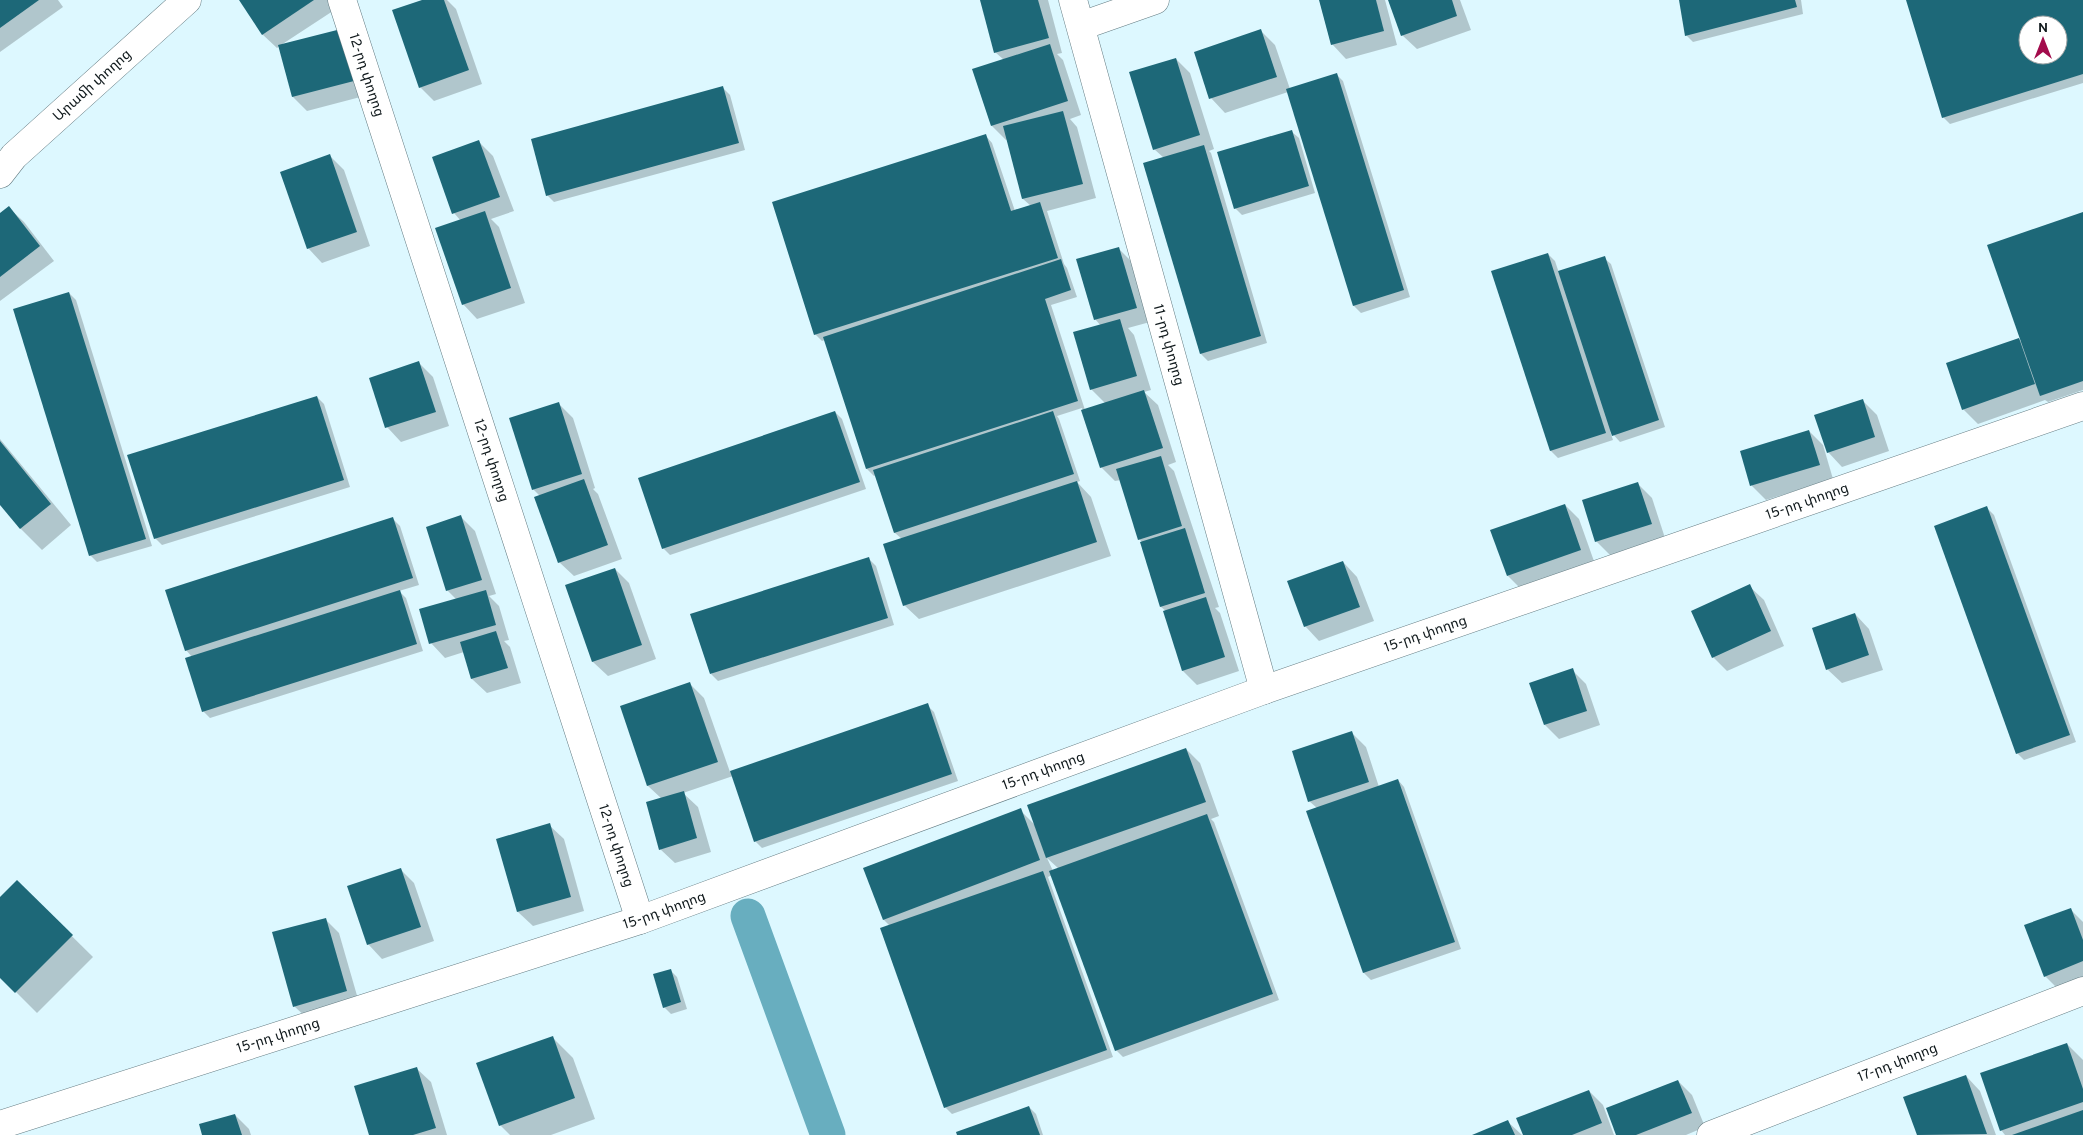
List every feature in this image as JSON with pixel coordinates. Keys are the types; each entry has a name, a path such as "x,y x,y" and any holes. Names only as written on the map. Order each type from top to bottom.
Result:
{"street":[{"name":"Արամի փողոց","path":"0,174 14,156 187,0"},
{"name":"12-րդ փողոց","path":"342,0 640,920"},
{"name":"11-րդ փողոց","path":"1073,0 1264,690"},
{"path":"1081,26 1155,0"},
{"name":"15-րդ փողոց","path":"0,1125 640,920 1264,690 2083,406"},
{"name":"17-րդ փողոց","path":"1712,1135 2083,990"}],"building":[{"path":"0,0 39,0 0,28"},
{"path":"239,0 314,0 262,35"},
{"path":"422,0 444,0 469,70 419,88 392,10"},
{"path":"980,0 1038,0 1049,38 994,53"},
{"path":"1319,0 1376,0 1384,31 1331,45"},
{"path":"1388,0 1452,0 1457,16 1401,36"},
{"path":"1679,0 1795,0 1797,7 1685,36"},
{"path":"1906,0 2083,0 2083,74 1942,118"},
{"path":"341,29 354,81 292,97 278,45"},
{"path":"1261,29 1277,77 1209,99 1194,52"},
{"path":"1050,44 1068,101 991,126 972,69"},
{"path":"1176,58 1200,135 1153,150 1129,72"},
{"path":"1337,73 1404,290 1353,306 1286,89"},
{"path":"723,86 739,143 546,196 531,139"},
{"path":"1063,111 1083,184 1022,199 1003,126"},
{"path":"1292,130 1309,186 1234,209 1217,152"},
{"path":"986,134 1011,211 1040,202 1058,258 814,335 772,202"},
{"path":"479,140 500,197 452,214 432,157"},
{"path":"1204,145 1261,336 1200,354 1143,163"},
{"path":"330,154 357,232 307,249 280,172"},
{"path":"9,206 40,246 0,277 0,213"},
{"path":"485,211 511,288 462,305 435,228"},
{"path":"2083,212 2083,381 2040,396 1987,245"},
{"path":"1119,247 1137,308 1094,320 1076,259"},
{"path":"1548,253 1606,433 1550,451 1491,271"},
{"path":"1605,256 1659,420 1612,436 1558,271"},
{"path":"1061,259 1071,290 1045,299 1078,401 866,469 823,337"},
{"path":"69,292 146,539 89,556 13,309"},
{"path":"1120,319 1137,376 1090,390 1073,332"},
{"path":"2019,338 2035,384 1962,410 1946,363"},
{"path":"419,361 436,412 385,428 369,378"},
{"path":"1144,390 1163,448 1100,468 1081,410"},
{"path":"317,396 344,480 154,539 127,455"},
{"path":"1863,399 1875,437 1827,453 1814,415"},
{"path":"559,402 582,474 532,490 509,418"},
{"path":"835,411 860,482 662,549 638,478"},
{"path":"1053,411 1074,474 894,533 873,470"},
{"path":"1809,430 1820,465 1750,486 1740,451"},
{"path":"0,441 51,504 20,529 0,505"},
{"path":"1161,456 1182,526 1138,540 1116,469"},
{"path":"584,479 608,545 558,563 534,497"},
{"path":"1077,481 1097,542 903,606 883,544"},
{"path":"1638,482 1652,524 1595,542 1582,500"},
{"path":"1565,504 1581,550 1507,576 1490,530"},
{"path":"1987,506 2070,735 2016,754 1934,526"},
{"path":"461,515 482,580 446,591 426,527"},
{"path":"393,517 413,578 185,651 165,590"},
{"path":"1185,528 1205,593 1160,607 1140,542"},
{"path":"869,557 888,618 710,674 690,614"},
{"path":"1343,561 1360,607 1304,627 1287,581"},
{"path":"615,568 642,645 592,662 565,585"},
{"path":"1750,584 1771,631 1712,658 1691,611"},
{"path":"400,590 417,644 202,712 185,658"},
{"path":"486,590 496,625 429,644 419,609"},
{"path":"1206,597 1225,657 1182,671 1163,611"},
{"path":"1855,613 1869,655 1826,670 1812,628"},
{"path":"496,631 508,668 471,679 460,642"},
{"path":"1573,668 1587,711 1544,725 1529,683"},
{"path":"690,682 718,762 647,786 620,706"},
{"path":"928,703 952,774 754,842 730,771"},
{"path":"1352,731 1369,782 1308,802 1292,751"},
{"path":"1186,748 1206,802 1046,858 1027,805"},
{"path":"1398,779 1455,942 1363,973 1306,811"},
{"path":"684,791 697,838 659,850 646,802"},
{"path":"1021,808 1040,860 883,920 863,868"},
{"path":"1207,814 1273,994 1115,1051 1049,871"},
{"path":"550,823 571,897 517,912 496,839"},
{"path":"401,868 421,927 367,945 347,886"},
{"path":"1043,871 1107,1050 944,1108 880,928"},
{"path":"17,880 73,935 15,993 0,978 0,897"},
{"path":"2071,908 2083,940 2083,961 2044,977 2024,925"},
{"path":"326,918 347,991 293,1007 272,932"},
{"path":"671,969 681,1002 663,1008 653,974"},
{"path":"553,1036 575,1098 499,1126 476,1063"},
{"path":"2067,1043 2083,1089 2083,1102 2000,1131 1980,1073"},
{"path":"417,1067 436,1128 413,1135 369,1135 354,1086"},
{"path":"1966,1075 1987,1134 1917,1135 1903,1097"},
{"path":"1678,1080 1692,1113 1636,1135 1616,1135 1606,1108"},
{"path":"1589,1090 1602,1123 1572,1135 1523,1135 1516,1118"},
{"path":"1029,1106 1040,1135 957,1135 956,1132"},
{"path":"2083,1110 2083,1135 2012,1135"},
{"path":"235,1114 242,1135 202,1135 199,1124"},
{"path":"1508,1120 1515,1135 1472,1135"}],"waterway":[{"path":"748,916 828,1135"}]}
